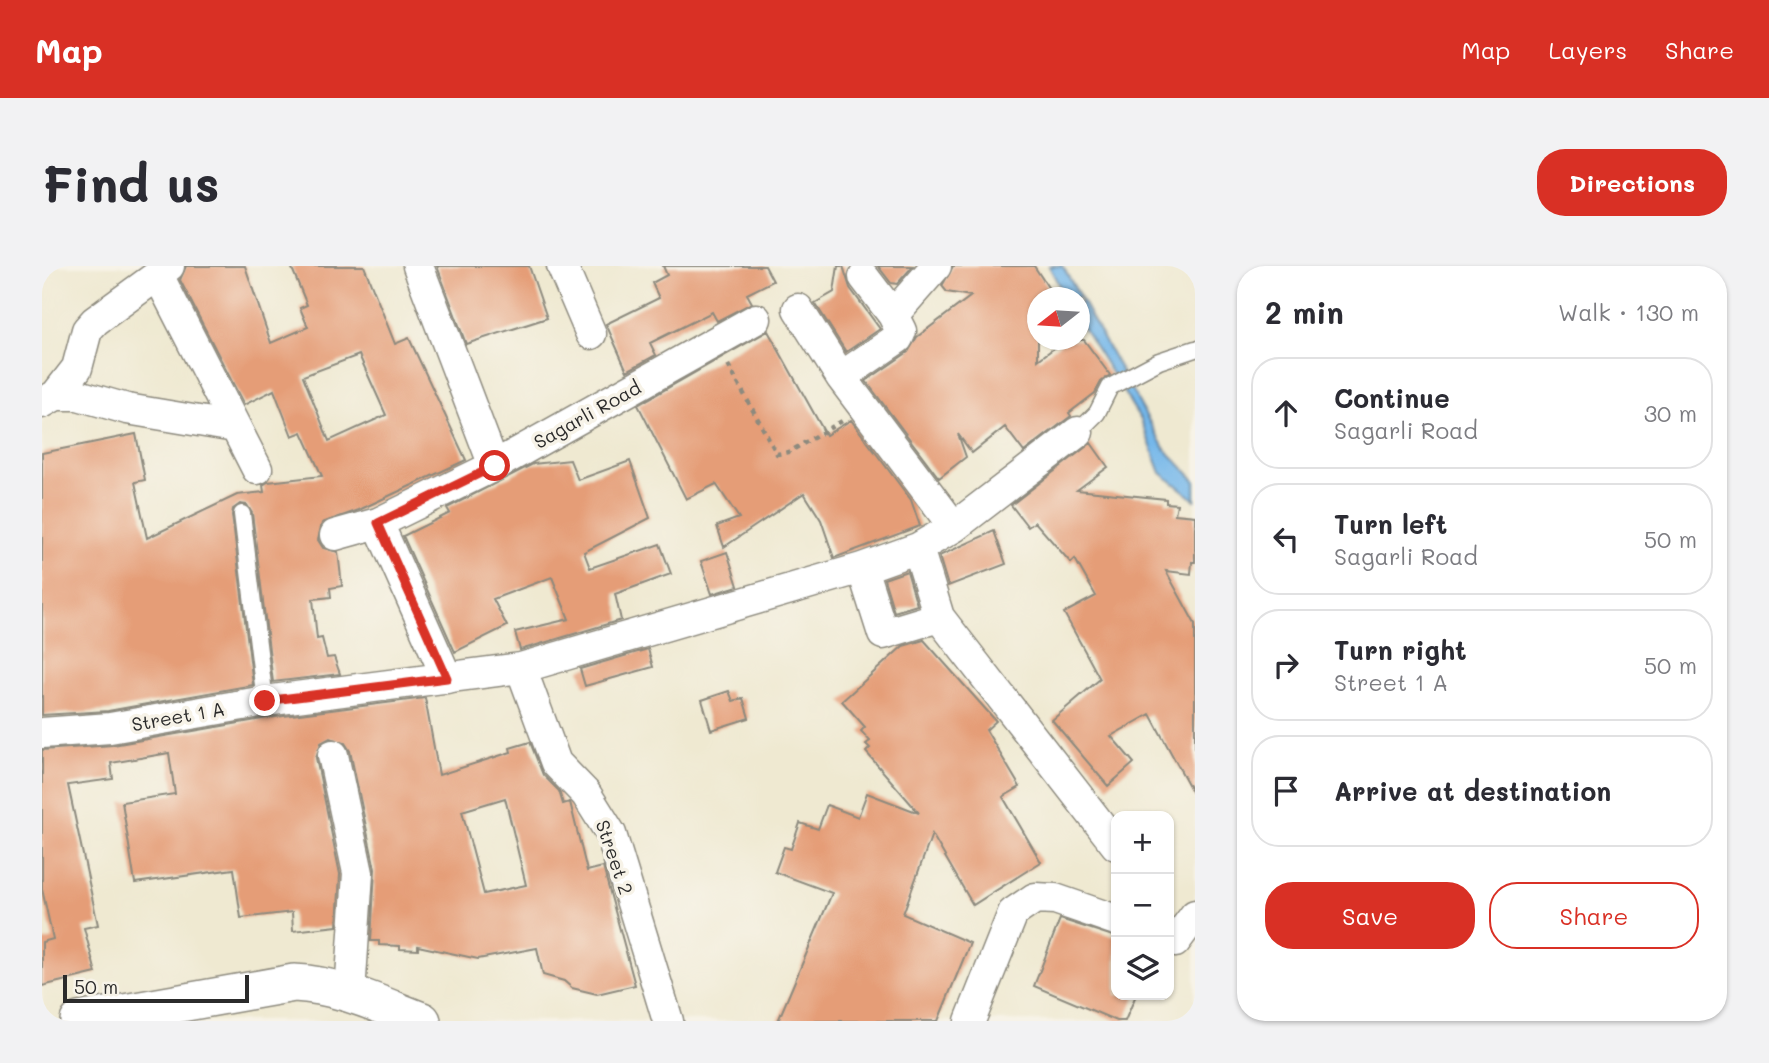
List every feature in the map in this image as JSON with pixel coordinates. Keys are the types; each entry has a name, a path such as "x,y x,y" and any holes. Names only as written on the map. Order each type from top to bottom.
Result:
{"street":[{"path":"418,266 495,466"},
{"path":"562,266 590,334"},
{"path":"893,315 936,266"},
{"path":"49,399 77,368 87,330 95,321 163,271 257,469"},
{"path":"841,377 898,338 901,331 893,315 864,277"},
{"path":"797,309 841,377 954,527"},
{"name":"Sagarli Road","path":"335,535 378,523 495,466 756,319"},
{"path":"49,399 99,398 127,410 236,428"},
{"name":"Street 1 A","path":"42,733 110,727 265,701 521,668 862,568 918,548 954,527 1078,432"},
{"path":"378,523 447,678"},
{"path":"918,548 939,617 1111,839"},
{"path":"862,568 883,634 939,617"},
{"name":"Street 2","path":"521,668 556,763 586,794 611,834 668,1021"},
{"path":"333,755 358,873 350,993"},
{"path":"970,1021 1013,913 1035,898 1055,899 1111,918"},
{"path":"1180,944 1195,915"},
{"path":"79,1021 186,1012 295,983 320,984 422,1021"}],"lane":[{"path":"1078,432 1097,413 1110,387 1159,361 1195,349"},
{"path":"242,514 265,701"}],"path":[{"path":"716,341 777,454 789,452 864,408"}],"water":[{"path":"1049,266 1062,266 1074,287 1060,287"},
{"path":"1090,315 1164,448 1195,480 1195,500 1161,473 1141,420 1090,339"}],"building":[{"path":"186,266 245,266 271,343 308,327 300,308 307,305 291,266 364,266 395,344 409,338 466,460 359,510 322,523 318,540 323,548 338,552 342,586 330,588 331,597 313,599 317,639 322,638 327,658 334,657 340,674 273,682 252,513 247,505 240,504 233,509 232,515 253,685 108,711 42,715 42,453 136,434 145,480 135,482 147,538 237,495 264,492 263,485 268,482 322,476 302,432 292,436 274,390 244,405 180,280","holes":["359,355 386,415 329,441 303,376"]},
{"path":"437,266 529,266 547,318 466,344"},
{"path":"663,266 765,266 773,281 747,294 752,303 717,321 712,312 650,343 656,355 627,371 606,324 659,298 652,283 667,275"},
{"path":"838,266 843,266 850,288 880,329 846,352 815,303 834,292"},
{"path":"878,266 913,266 897,284 891,283"},
{"path":"953,266 1034,266 1048,287 1027,287 1027,350 1038,350 1038,360 1052,350 1090,348 1110,375 1101,382 1095,393 1069,413 1071,416 1024,452 1005,427 972,453 958,434 966,457 939,478 866,381 908,352 917,337 971,296 947,292 942,286"},
{"path":"768,331 826,435 851,420 911,500 920,526 834,558 821,520 804,493 724,547 717,526 739,518 716,484 686,499 638,405"},
{"path":"1091,443 1108,467 1077,490 1166,499 1166,503 1177,504 1175,514 1195,516 1195,562 1192,562 1191,574 1166,571 1195,624 1195,797 1150,714 1111,736 1134,763 1108,786 1052,720 1100,679 1064,613 1096,596 1075,559 1071,563 1035,522 1028,527 1011,505"},
{"path":"570,460 578,480 630,461 650,518 584,552 590,568 660,544 671,574 615,594 621,620 520,650 515,632 569,619 552,577 493,599 507,626 455,652 403,536 450,513 447,508 533,464"},
{"path":"994,531 1006,564 948,586 939,556"},
{"path":"727,552 738,586 712,594 701,561"},
{"path":"907,571 917,605 894,612 884,579"},
{"path":"924,640 996,721 986,730 1020,787 1003,797 1041,862 973,905 932,834 903,914 970,943 938,1021 778,1021 832,893 775,872 784,847 791,849 800,823 818,829 827,805 858,817 867,793 919,813 866,752 870,748 866,744 870,741 861,731 865,727 842,701 903,646"},
{"path":"648,649 653,667 585,686 580,669"},
{"path":"729,691 733,701 743,698 749,718 711,730 702,700"},
{"path":"425,698 439,775 511,752 510,748 530,742 543,775 559,791 563,804 570,802 587,871 603,867 635,985 597,994 572,988 564,981 543,975 537,948 478,959 418,946 418,950 400,949 400,946 379,945 379,941 371,941 375,869 350,751 345,743 330,738 321,743 316,758 340,874 337,926 293,931 292,912 241,918 234,869 135,883 122,802 175,794 169,753 111,763 113,779 68,785 98,925 84,928 96,973 42,986 42,942 53,939 42,889 42,750 113,745 268,718","holes":["505,798 526,885 484,894 462,811"]},
{"path":"1060,919 1111,935 1111,1000 1134,1000 1125,1021 1117,1021 1034,986"}],"route":[{"path":"265,701 447,678 378,523 495,466"}]}
